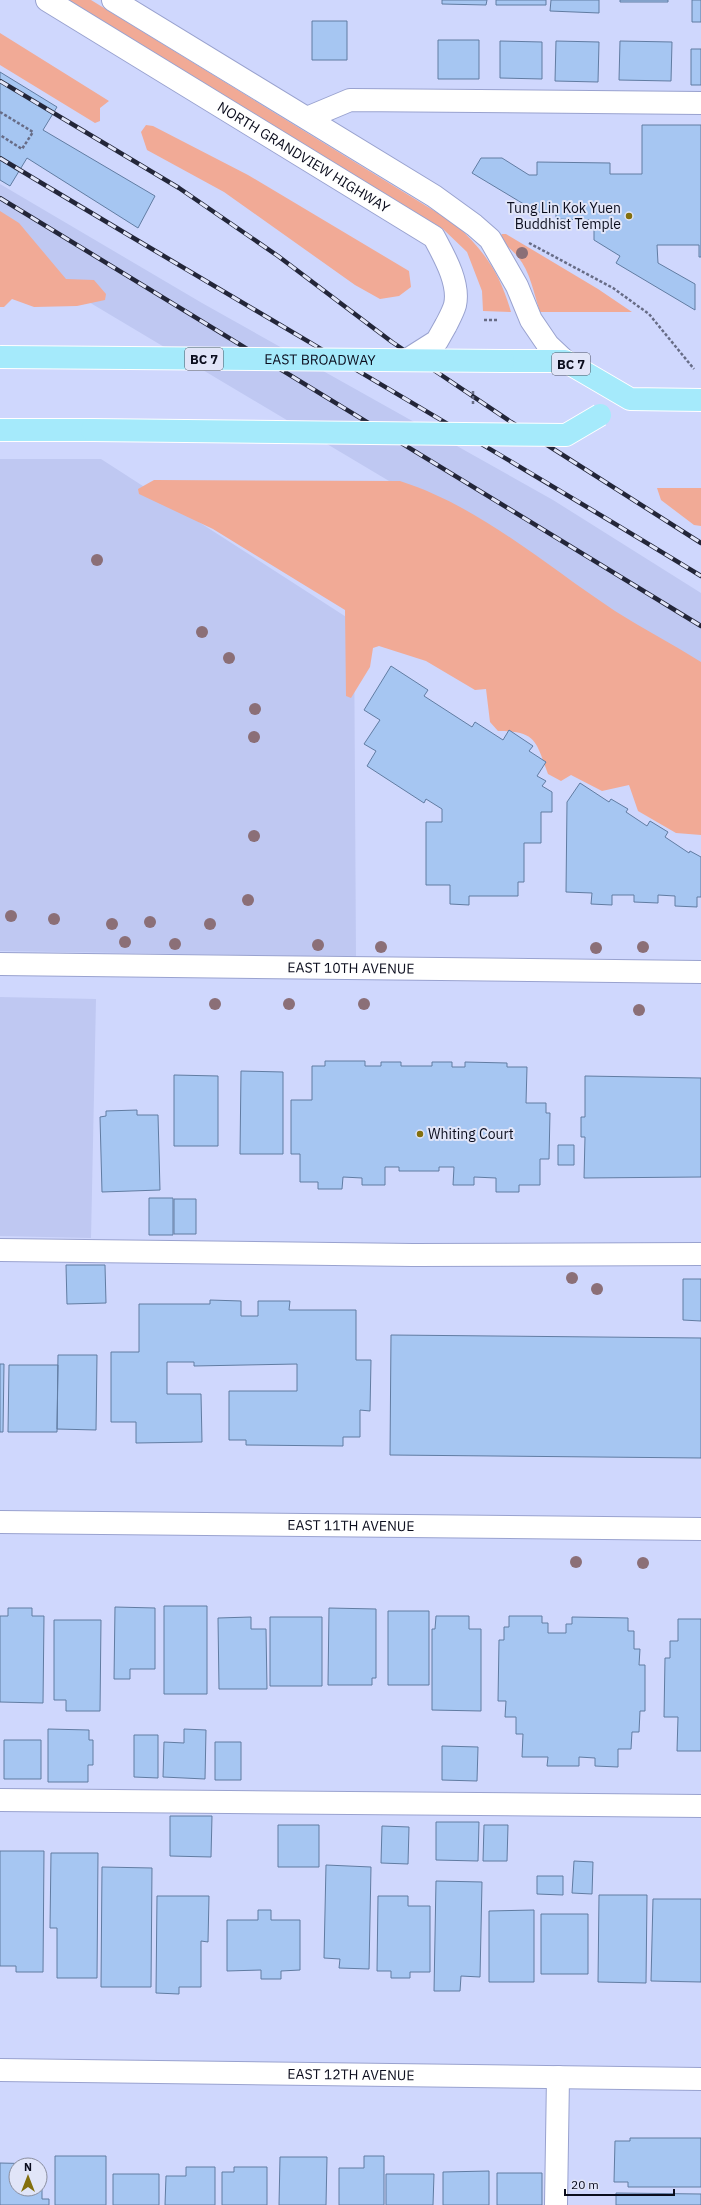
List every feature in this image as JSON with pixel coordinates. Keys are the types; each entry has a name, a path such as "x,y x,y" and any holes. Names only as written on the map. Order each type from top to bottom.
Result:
{"main road":[{"name":"EAST BROADWAY","path":"0,357 565,361"},
{"name":"BC 7","path":"565,361 630,399"},
{"name":"BC 7","path":"0,430 566,435 630,399 701,400"}],"street":[{"name":"NORTH GRANDVIEW HIGHWAY","path":"47,0 434,237 447,260 453,276 455,304 437,341 407,360"},
{"path":"113,0 434,196 479,229 490,239 505,262 535,326 548,345 565,361"},
{"path":"307,118 350,100 701,102"},
{"name":"EAST 10TH AVENUE","path":"0,964 701,972"},
{"path":"0,1250 413,1254 701,1254"},
{"name":"EAST 11TH AVENUE","path":"0,1522 701,1529"},
{"path":"0,1800 701,1806"},
{"name":"EAST 12TH AVENUE","path":"0,2070 701,2079"},
{"path":"556,2205 558,2077"}],"path":[{"path":"0,112 33,132 22,149 0,135"},
{"path":"522,239 613,288 649,314 696,371"}],"shaded area":[{"path":"64,0 91,0 454,223 474,243 490,263 502,285 511,312 483,311 482,291 467,252 443,229"},
{"path":"0,33 109,101 100,108 100,121 95,123 0,65"},
{"path":"146,125 153,126 248,175 409,271 411,287 399,296 380,299 355,285 224,192 147,150 141,132"},
{"path":"0,184 202,303 553,500 701,593 701,667 0,249"},
{"path":"0,211 19,223 66,279 94,280 106,294 105,300 77,306 34,307 12,299 4,307 0,307"},
{"path":"502,234 506,234 598,289 632,312 540,312 526,269 518,257 503,242 500,236"},
{"path":"0,459 101,459 354,622 356,957 0,951"},
{"path":"154,480 400,481 430,492 458,506 512,538 615,611 701,662 701,835 676,833 638,811 629,785 602,791 571,775 561,781 548,774 541,754 533,740 521,733 498,731 490,722 486,689 475,690 426,661 379,646 373,648 370,667 351,698 346,696 345,610 213,529 139,494 138,489"},
{"path":"657,488 701,488 701,526 694,525 661,500"},
{"path":"0,997 96,999 91,1238 0,1236"}],"building":[{"path":"442,0 487,0 486,5 442,4"},
{"path":"496,0 546,0 546,5 496,5"},
{"path":"551,0 599,0 599,13 550,11"},
{"path":"620,0 668,0 668,2 620,2"},
{"path":"692,0 701,0 701,22 692,22"},
{"path":"312,21 347,21 347,60 312,60"},
{"path":"438,40 479,40 479,79 438,79"},
{"path":"500,41 542,42 542,79 500,78"},
{"path":"556,41 599,42 598,82 555,81"},
{"path":"620,41 672,42 671,81 619,80"},
{"path":"691,49 701,49 701,85 691,85"},
{"path":"0,72 57,107 43,130 155,196 138,228 27,158 10,186 0,180"},
{"name":"Tung Lin Kok Yuen Buddhist Temple","path":"642,125 701,125 701,257 699,257 699,245 657,245 658,263 695,284 695,310 616,263 620,256 594,240 594,220 556,219 556,213 537,212 472,173 481,158 502,158 529,175 537,175 537,162 610,163 610,174 642,174"},
{"path":"391,666 428,690 424,696 472,727 475,722 503,740 509,730 533,746 529,751 546,762 537,776 546,781 542,786 552,792 552,812 541,812 541,843 524,843 524,882 518,882 518,896 469,896 469,905 450,904 450,885 426,885 426,822 442,822 442,809 426,799 424,803 367,766 376,751 364,744 380,720 364,710"},
{"path":"580,783 609,802 611,799 628,809 626,812 647,826 650,821 668,832 665,837 689,853 690,851 701,857 701,897 697,897 697,907 675,906 675,896 658,895 658,903 634,902 634,895 612,895 612,905 591,904 592,893 566,892 567,802"},
{"name":"Whiting Court","path":"325,1061 365,1061 365,1066 381,1066 381,1062 401,1062 401,1066 432,1066 432,1062 452,1062 452,1067 465,1067 465,1062 507,1063 507,1067 527,1067 526,1103 546,1103 546,1113 550,1113 549,1159 540,1159 540,1185 519,1185 519,1192 496,1192 496,1178 474,1177 474,1185 453,1185 454,1167 439,1167 439,1171 399,1171 399,1167 385,1167 385,1185 362,1185 362,1178 343,1177 342,1189 318,1189 318,1182 300,1182 300,1154 291,1154 291,1100 312,1100 312,1066 325,1066"},
{"path":"241,1071 283,1072 283,1154 240,1154"},
{"path":"174,1075 218,1076 218,1146 174,1146"},
{"path":"585,1076 701,1078 701,1177 584,1178 585,1137 581,1137 581,1117 585,1117"},
{"path":"137,1110 137,1115 158,1115 160,1190 102,1192 100,1117 106,1116 106,1111"},
{"path":"558,1145 574,1145 574,1165 558,1165"},
{"path":"149,1198 173,1198 173,1235 149,1235"},
{"path":"174,1199 196,1199 196,1234 174,1234"},
{"path":"66,1265 105,1265 106,1303 67,1304"},
{"path":"683,1279 701,1279 701,1321 683,1320"},
{"path":"210,1300 241,1301 241,1316 258,1316 258,1301 290,1301 289,1310 356,1310 356,1360 371,1360 370,1411 360,1410 360,1437 343,1437 343,1446 246,1445 246,1440 229,1440 229,1391 297,1391 297,1364 194,1366 194,1362 167,1362 167,1394 201,1394 202,1442 136,1443 136,1422 111,1422 111,1352 139,1352 139,1304 210,1304"},
{"path":"391,1335 701,1338 701,1458 390,1455"},
{"path":"58,1355 97,1355 96,1430 57,1429"},
{"path":"0,1364 4,1364 3,1432 0,1432"},
{"path":"9,1365 58,1365 57,1432 8,1432"},
{"path":"164,1606 207,1606 207,1694 164,1694"},
{"path":"115,1607 155,1608 155,1669 130,1669 130,1679 114,1679"},
{"path":"8,1608 32,1608 32,1616 44,1616 43,1703 0,1702 0,1616 8,1616"},
{"path":"329,1608 376,1609 376,1678 372,1678 372,1685 328,1685"},
{"path":"388,1611 429,1611 429,1685 388,1685"},
{"path":"436,1616 469,1616 469,1629 481,1629 481,1711 432,1710 432,1629 435,1629"},
{"path":"509,1616 542,1616 542,1623 548,1623 548,1633 566,1633 566,1624 572,1624 572,1617 628,1618 628,1631 634,1631 634,1649 640,1649 639,1665 645,1665 645,1711 640,1711 639,1732 632,1732 631,1749 618,1749 618,1767 595,1766 595,1758 579,1757 579,1766 547,1766 548,1757 522,1757 523,1734 516,1734 516,1717 505,1717 506,1701 498,1701 499,1640 504,1640 504,1627 509,1627"},
{"path":"251,1617 251,1629 266,1629 267,1689 219,1689 218,1618"},
{"path":"270,1617 322,1617 322,1686 270,1686"},
{"path":"678,1619 701,1619 701,1751 677,1751 678,1717 664,1717 665,1658 670,1658 670,1641 678,1641"},
{"path":"54,1620 101,1620 100,1711 66,1711 66,1700 54,1700"},
{"path":"48,1729 89,1730 89,1740 93,1740 93,1765 88,1765 88,1782 48,1782"},
{"path":"184,1729 206,1730 205,1779 163,1777 164,1742 184,1743"},
{"path":"134,1735 158,1735 158,1778 134,1777"},
{"path":"4,1740 41,1740 41,1779 4,1779"},
{"path":"215,1742 241,1742 241,1780 215,1780"},
{"path":"442,1746 478,1747 477,1781 442,1780"},
{"path":"170,1816 212,1816 211,1857 170,1856"},
{"path":"436,1822 479,1822 478,1861 436,1860"},
{"path":"278,1825 319,1825 319,1867 278,1867"},
{"path":"484,1825 508,1825 507,1861 483,1861"},
{"path":"382,1826 409,1827 408,1864 381,1863"},
{"path":"0,1851 44,1851 43,1972 16,1972 16,1966 0,1966"},
{"path":"51,1853 98,1853 97,1978 57,1978 57,1928 50,1928"},
{"path":"574,1861 593,1862 592,1894 572,1893"},
{"path":"326,1865 371,1867 369,1969 339,1968 340,1959 324,1958"},
{"path":"102,1867 152,1868 151,1987 101,1987"},
{"path":"537,1876 563,1876 563,1895 537,1894"},
{"path":"436,1881 482,1882 480,1977 461,1976 460,1991 434,1991"},
{"path":"599,1895 647,1895 646,1983 598,1982"},
{"path":"157,1896 209,1896 208,1942 201,1941 201,1987 179,1987 179,1994 156,1993"},
{"path":"378,1896 408,1896 408,1906 430,1906 430,1972 410,1972 410,1978 391,1978 391,1971 377,1971"},
{"path":"653,1899 701,1899 701,1982 651,1981"},
{"path":"258,1910 271,1910 271,1920 300,1920 300,1970 281,1971 281,1979 261,1979 261,1970 227,1971 227,1920 258,1920"},
{"path":"534,1910 534,1982 489,1982 489,1911"},
{"path":"541,1914 588,1914 588,1974 541,1974"},
{"path":"630,2138 701,2138 701,2187 628,2187 628,2182 614,2182 615,2141 630,2141"},
{"path":"55,2156 106,2156 106,2205 55,2205"},
{"path":"364,2156 384,2156 384,2205 339,2205 339,2168 364,2168"},
{"path":"280,2157 327,2157 326,2205 279,2205"},
{"path":"0,2163 8,2163 8,2197 42,2197 42,2199 49,2199 49,2205 0,2205"},
{"path":"186,2167 215,2167 215,2205 165,2205 166,2176 186,2176"},
{"path":"234,2167 267,2167 267,2205 222,2205 222,2172 234,2172"},
{"path":"489,2171 489,2205 443,2205 443,2172"},
{"path":"497,2173 542,2173 542,2205 497,2205"},
{"path":"113,2174 159,2174 159,2205 113,2205"},
{"path":"386,2174 434,2174 433,2205 386,2205"},
{"path":"616,2193 701,2194 701,2205 616,2205"}],"railway":[{"path":"0,81 179,188 278,256 392,342 511,422 701,543"},
{"path":"0,158 701,576"},
{"path":"0,198 701,626"}],"place":[{"name":"Tung Lin Kok Yuen Buddhist Temple","path":"629,216"},
{"name":"Whiting Court","path":"420,1134"}]}
